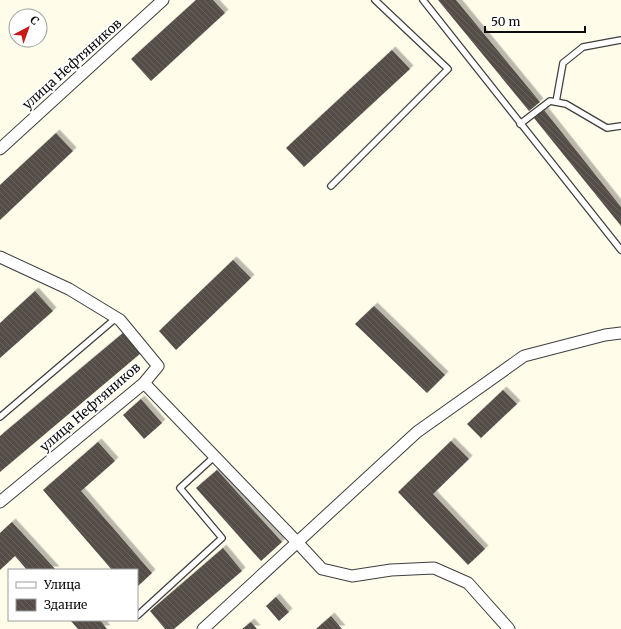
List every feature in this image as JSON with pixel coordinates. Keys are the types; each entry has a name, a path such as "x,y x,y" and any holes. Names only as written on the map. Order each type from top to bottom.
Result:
{"street":[{"name":"улица Нефтяников","path":"0,149 163,0"},
{"name":"улица Нефтяников","path":"0,257 69,289 120,320 158,366 144,382 0,502"},
{"path":"203,629 417,432 524,356 605,335 621,333"},
{"path":"144,382 322,569 352,576 391,570 434,568 468,583 503,627"}],"lane":[{"path":"331,186 448,69 375,0"},
{"path":"423,0 621,250"},
{"path":"556,102 563,63 583,47 621,40"},
{"path":"520,124 550,100 566,104 607,128 621,126"},
{"path":"0,417 116,318"},
{"path":"138,615 222,538 180,488 215,456"}],"building":[{"path":"196,0 213,0 225,13 151,81 131,59"},
{"path":"438,0 456,0 540,102 529,111"},
{"path":"392,50 410,69 304,167 286,148"},
{"path":"544,110 621,207 621,226 534,118"},
{"path":"56,133 73,151 0,220 0,185"},
{"path":"233,260 251,278 176,350 159,331"},
{"path":"35,291 53,311 0,358 0,323"},
{"path":"374,306 445,375 427,393 355,324"},
{"path":"123,333 141,353 0,472 0,436"},
{"path":"503,390 517,404 481,438 467,424"},
{"path":"141,399 162,423 144,439 123,415"},
{"path":"451,441 469,459 433,494 485,549 468,565 398,492"},
{"path":"98,442 115,461 81,491 152,573 138,586 138,569 111,569 43,490"},
{"path":"217,470 282,542 261,561 196,488"},
{"path":"12,522 55,569 26,569 15,556 0,570 0,533"},
{"path":"223,548 242,571 174,629 165,629 150,611"},
{"path":"276,597 289,612 279,621 266,606"},
{"path":"331,616 342,629 316,629"},
{"path":"71,621 101,621 107,629 78,629"},
{"path":"251,622 257,629 242,629"}]}
